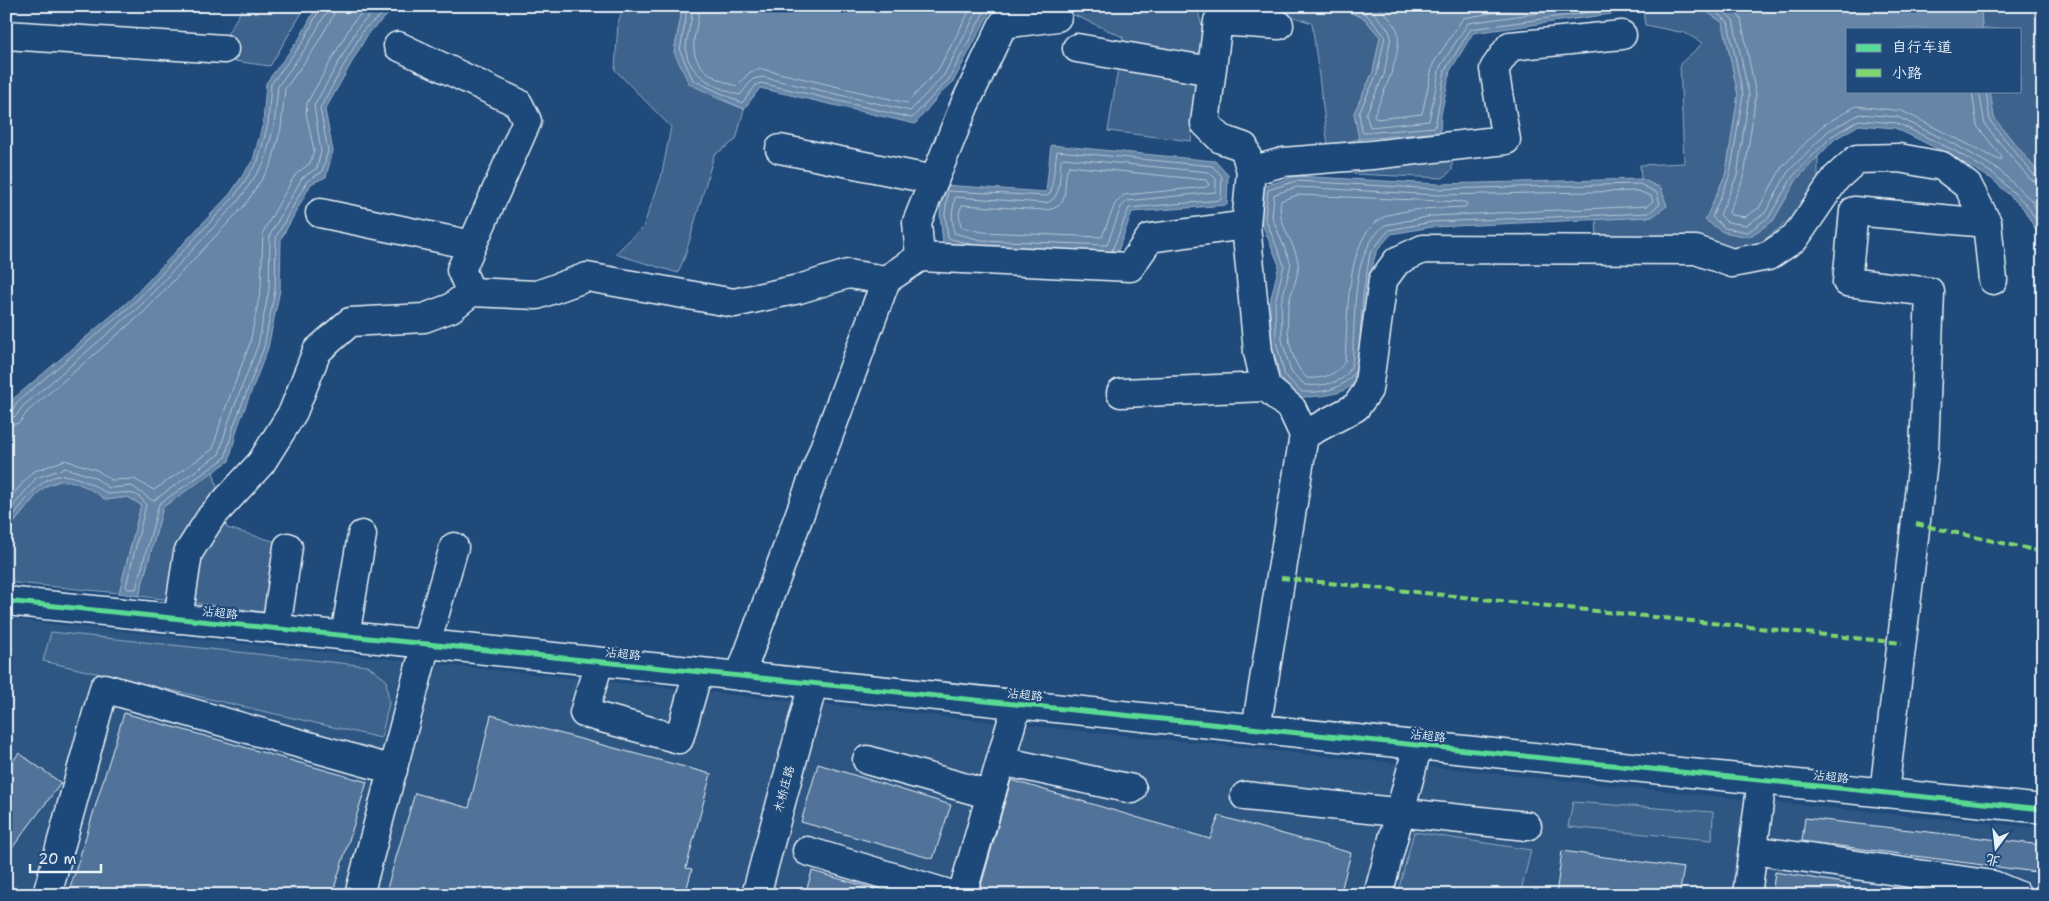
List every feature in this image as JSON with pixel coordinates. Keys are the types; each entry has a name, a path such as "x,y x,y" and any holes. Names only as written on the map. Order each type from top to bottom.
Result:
{"street":[{"path":"920,256 917,222 965,104 1002,24 1057,17"},
{"path":"1256,729 1304,435 1292,409 1266,387 1258,352 1246,225 1251,170 1244,147 1221,140 1205,123 1218,21 1279,25"},
{"path":"1251,170 1283,162 1372,156 1506,140 1494,69 1510,46 1622,34"},
{"path":"6,35 224,49"},
{"path":"398,46 518,103 527,121 461,270 471,292"},
{"path":"1077,48 1211,71"},
{"path":"780,150 934,180"},
{"path":"1304,435 1356,407 1368,390 1383,280 1397,261 1423,249 1696,250 1732,263 1768,256 1795,238 1836,178 1857,160 1900,158 1942,166 1968,186 1986,223 1993,280"},
{"path":"1884,793 1924,452 1930,292 1847,282 1854,212 1986,223"},
{"path":"320,213 472,245"},
{"path":"740,676 886,280 920,256 1130,267 1150,238 1246,225"},
{"path":"178,619 188,553 211,517 261,463 289,419 317,351 350,322 424,318 451,308 471,292 538,295 587,277 734,303 799,289 848,274 886,280"},
{"path":"1121,393 1266,387"},
{"path":"345,636 362,535"},
{"path":"276,629 288,547"},
{"path":"359,895 454,547"},
{"name":"沾超路","path":"6,601 2043,809"},
{"path":"599,662 584,713 679,739 698,672"},
{"name":"木桥庄路","path":"756,895 813,684"},
{"path":"47,895 104,688 393,770"},
{"path":"962,895 1018,704"},
{"path":"1378,895 1418,745"},
{"path":"868,760 991,795"},
{"path":"1001,761 1132,790"},
{"path":"1747,895 1762,780"},
{"path":"1245,796 1527,826"},
{"path":"1753,850 1993,885 2016,895"},
{"path":"807,851 952,895"}],"shaded area":[{"path":"244,6 306,6 270,66 233,61 226,36"},
{"path":"624,6 680,6 681,16 674,52 714,97 744,109 736,140 714,155 685,256 678,273 615,254 643,227 661,178 671,127 615,70 618,23"},
{"path":"1054,6 1197,6 1202,27 1191,141 1108,131 1123,37"},
{"path":"1278,6 1334,6 1364,18 1380,37 1373,72 1354,113 1359,139 1328,146 1312,23 1281,13"},
{"path":"1669,6 1704,9 1723,23 1738,95 1726,173 1706,220 1773,221 1797,179 1818,157 1818,179 1798,213 1753,249 1726,250 1597,238 1596,218 1652,217 1661,188 1641,179 1640,165 1684,163 1680,64 1703,43 1685,33 1645,25 1643,10"},
{"path":"1981,6 2043,6 2043,174 2038,172 1994,118 1990,92 2022,92 2022,28 1982,28"},
{"path":"1440,132 1452,158 1452,170 1443,178 1354,174 1359,139"},
{"path":"213,471 227,528 277,542 265,612 139,596 163,507"},
{"path":"66,479 90,488 106,500 128,497 141,505 119,593 6,582 6,533 43,487"},
{"path":"6,617 33,622 1072,730 2043,828 2043,895 6,895"},
{"path":"51,632 368,666 386,680 389,703 381,738 43,661"},
{"path":"1573,802 1713,812 1712,840 1568,827"},
{"path":"1414,832 1531,850 1520,895 1397,895"}],"water":[{"path":"317,6 410,6 391,12 369,32 325,110 333,151 326,177 311,184 281,239 280,290 268,348 238,426 229,461 163,507 139,596 119,593 141,505 128,497 106,500 87,488 72,482 59,481 48,485 39,493 6,533 6,411 13,399 131,299 230,194 253,160 263,123 266,83 299,39"},
{"path":"680,6 993,6 953,82 940,94 915,124 760,88 744,109 689,84 674,52 681,16"},
{"path":"1334,6 1669,6 1473,33 1450,71 1441,115 1440,132 1359,139 1354,113 1373,72 1380,37 1364,18"},
{"path":"1682,6 1981,6 1982,28 1846,28 1846,92 1990,92 1994,118 2038,172 2043,174 2043,242 2023,208 1992,179 1950,155 1895,128 1859,125 1835,139 1797,179 1773,221 1749,237 1723,232 1705,220 1726,173 1738,95 1723,23 1704,10"},
{"path":"1051,145 1215,161 1228,175 1227,205 1132,212 1116,256 980,251 943,243 940,214 943,185 1046,192"},
{"path":"1295,176 1438,184 1641,179 1661,188 1667,206 1652,217 1432,227 1391,234 1375,256 1370,286 1366,342 1360,373 1354,383 1343,391 1321,396 1299,397 1281,379 1271,342 1270,302 1279,265 1260,219 1262,187"}],"building":[{"path":"124,713 367,782 332,895 68,895"},
{"path":"491,715 711,774 686,868 692,869 685,895 385,895 415,793 469,808"},
{"path":"19,753 61,783 6,856 6,770"},
{"path":"818,764 951,805 933,859 801,822"},
{"path":"1011,780 1210,839 1219,816 1351,853 1340,895 999,895 980,889"},
{"path":"1805,818 2043,845 2043,873 1802,841"},
{"path":"1562,851 1684,868 1679,895 1556,895"},
{"path":"812,871 875,889 874,895 805,895"},
{"path":"1775,872 1850,884 1849,895 1772,895"}],"marked path":[{"path":"1916,524 2043,552"},
{"path":"1281,578 1902,643"}],"cycle path":[{"path":"6,601 2043,809"}]}
